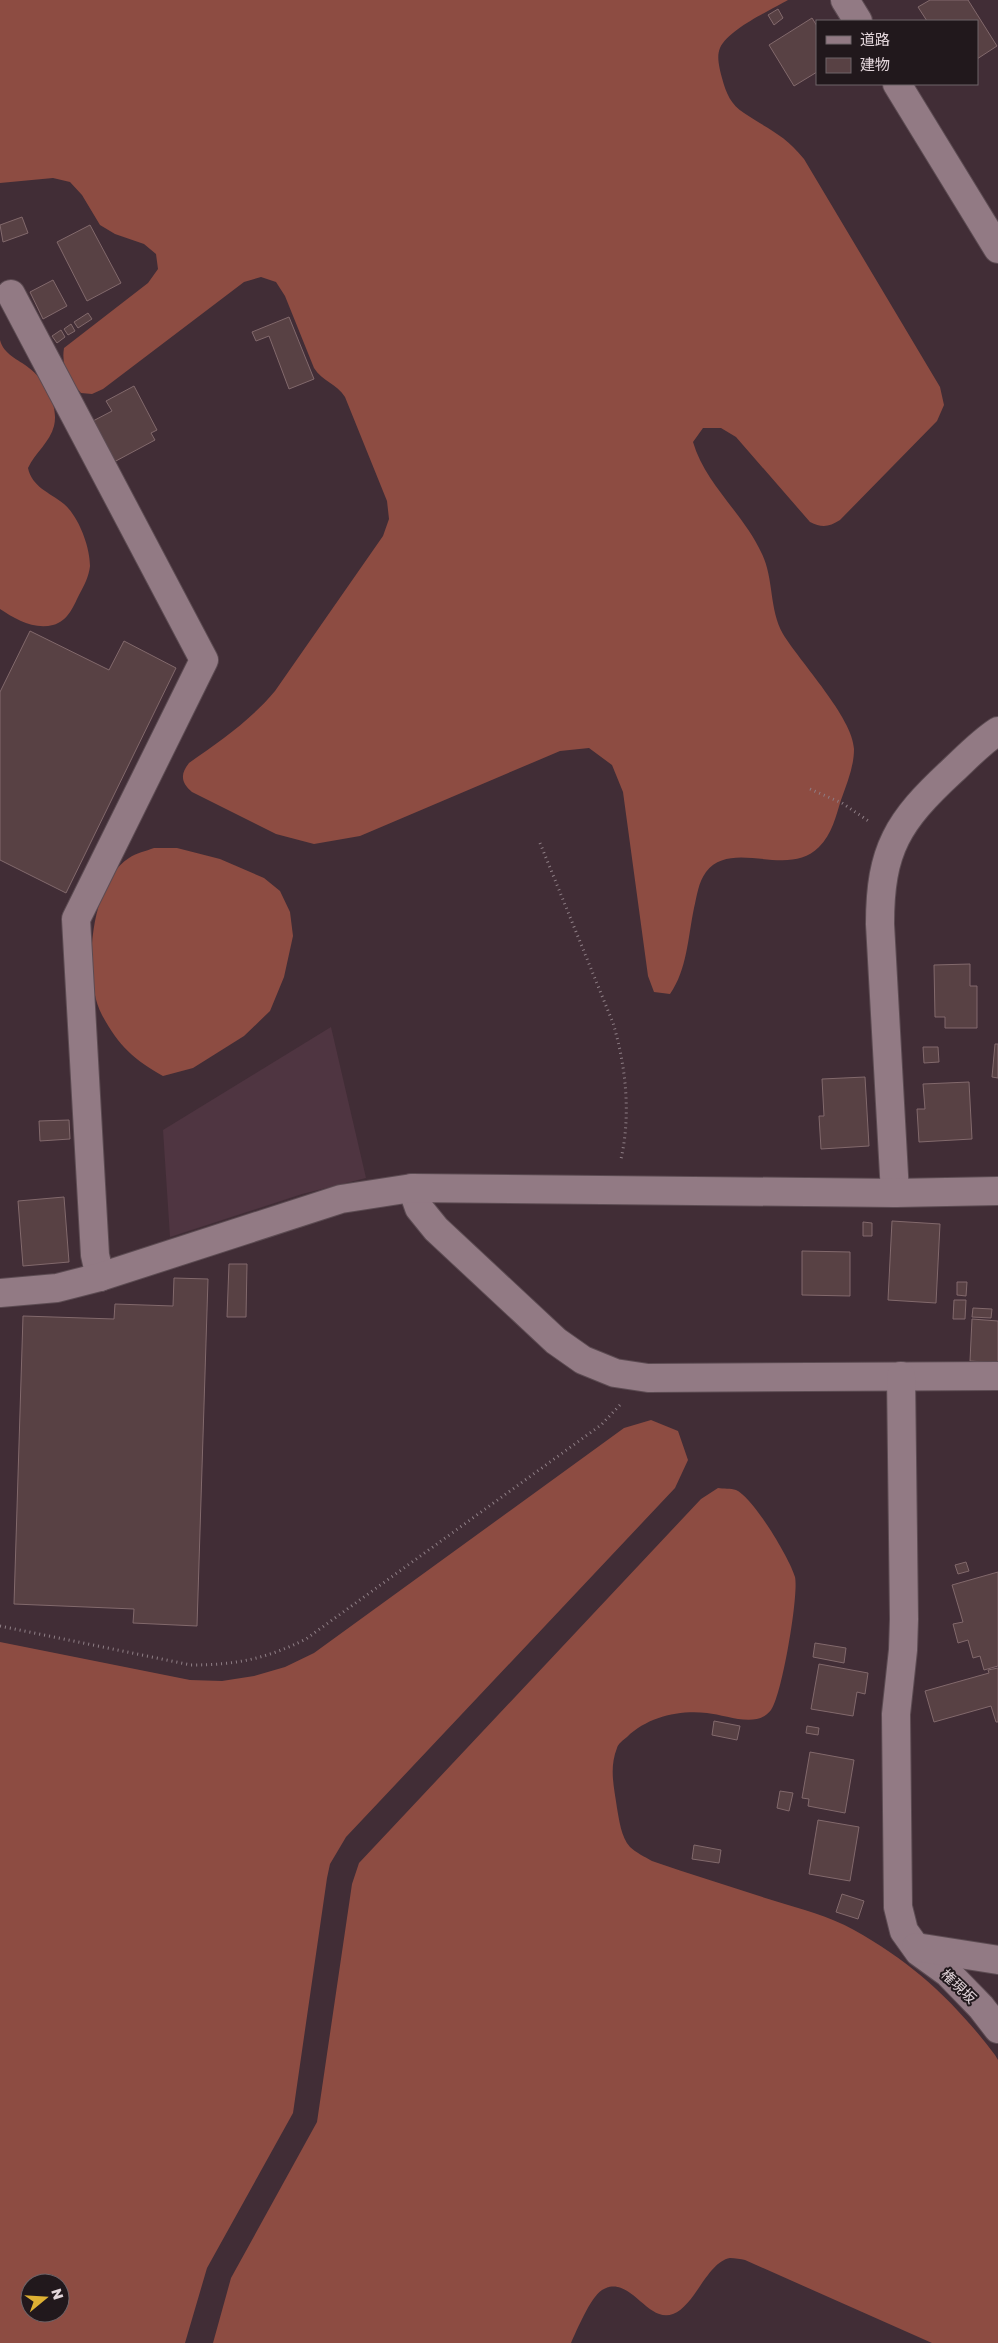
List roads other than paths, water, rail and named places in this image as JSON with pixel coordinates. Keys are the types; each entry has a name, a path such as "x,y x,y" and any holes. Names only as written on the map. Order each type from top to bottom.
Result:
{"street":[{"path":"845,0 857,20"},
{"path":"898,85 998,249"},
{"path":"11,294 204,660 76,919 96,1255 100,1277"},
{"path":"895,1192 880,890 887,857 901,826 922,799 998,731"},
{"path":"412,1188 418,1208 436,1229 556,1341 583,1360 615,1373 648,1378 998,1376"},
{"path":"0,1293 57,1288 100,1277 341,1199 412,1188 895,1192 998,1190"},
{"name":"権現坂","path":"901,1376 904,1619 903,1650 896,1714 898,1907 904,1931 916,1947 948,1973 981,2007 998,2029"},
{"path":"916,1947 998,1960"}]}
